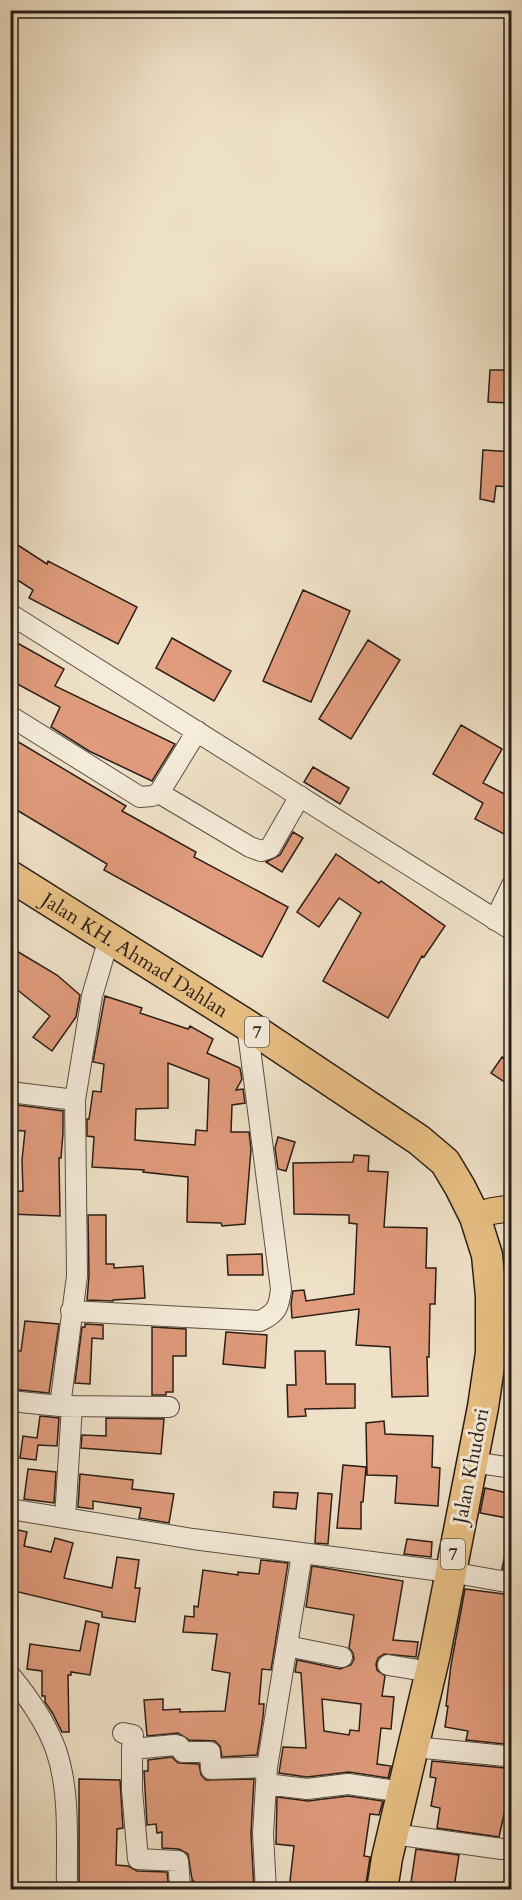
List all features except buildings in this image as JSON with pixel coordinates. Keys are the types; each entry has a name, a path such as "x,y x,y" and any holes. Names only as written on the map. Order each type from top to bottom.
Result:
{"highway":[{"name":"Jalan KH. Ahmad Dahlan","path":"10,876 247,1025 419,1140 445,1162 475,1217"},
{"name":"Jalan Khudori","path":"382,1890 431,1672 491,1353 488,1255 475,1217"}],"main road":[{"path":"475,1217 492,1210 512,1208"}],"street":[{"path":"10,615 512,930"},
{"path":"10,716 140,797 159,793 197,731"},
{"path":"159,793 250,847 261,851 270,848 300,796"},
{"path":"495,920 512,885"},
{"path":"65,1518 66,1406 72,1311 77,1276 75,1100 92,996 109,938"},
{"path":"72,1311 260,1321 271,1316 279,1305 282,1289 247,1025"},
{"path":"10,1092 75,1100"},
{"path":"10,1401 66,1406 169,1407"},
{"path":"472,1462 512,1468"},
{"path":"10,1509 302,1554 450,1572 512,1583"},
{"path":"266,1890 263,1834 267,1775 302,1554"},
{"path":"287,1646 342,1657"},
{"path":"388,1665 431,1672"},
{"path":"10,1675 37,1710 56,1750 62,1775 66,1817 66,1890"},
{"path":"186,1890 180,1886 178,1861 138,1859 127,1741 175,1745 179,1746 183,1752 210,1752 211,1769 267,1775 307,1789 348,1784 403,1792"},
{"path":"414,1747 506,1756 512,1754"},
{"path":"393,1834 502,1849"}]}
